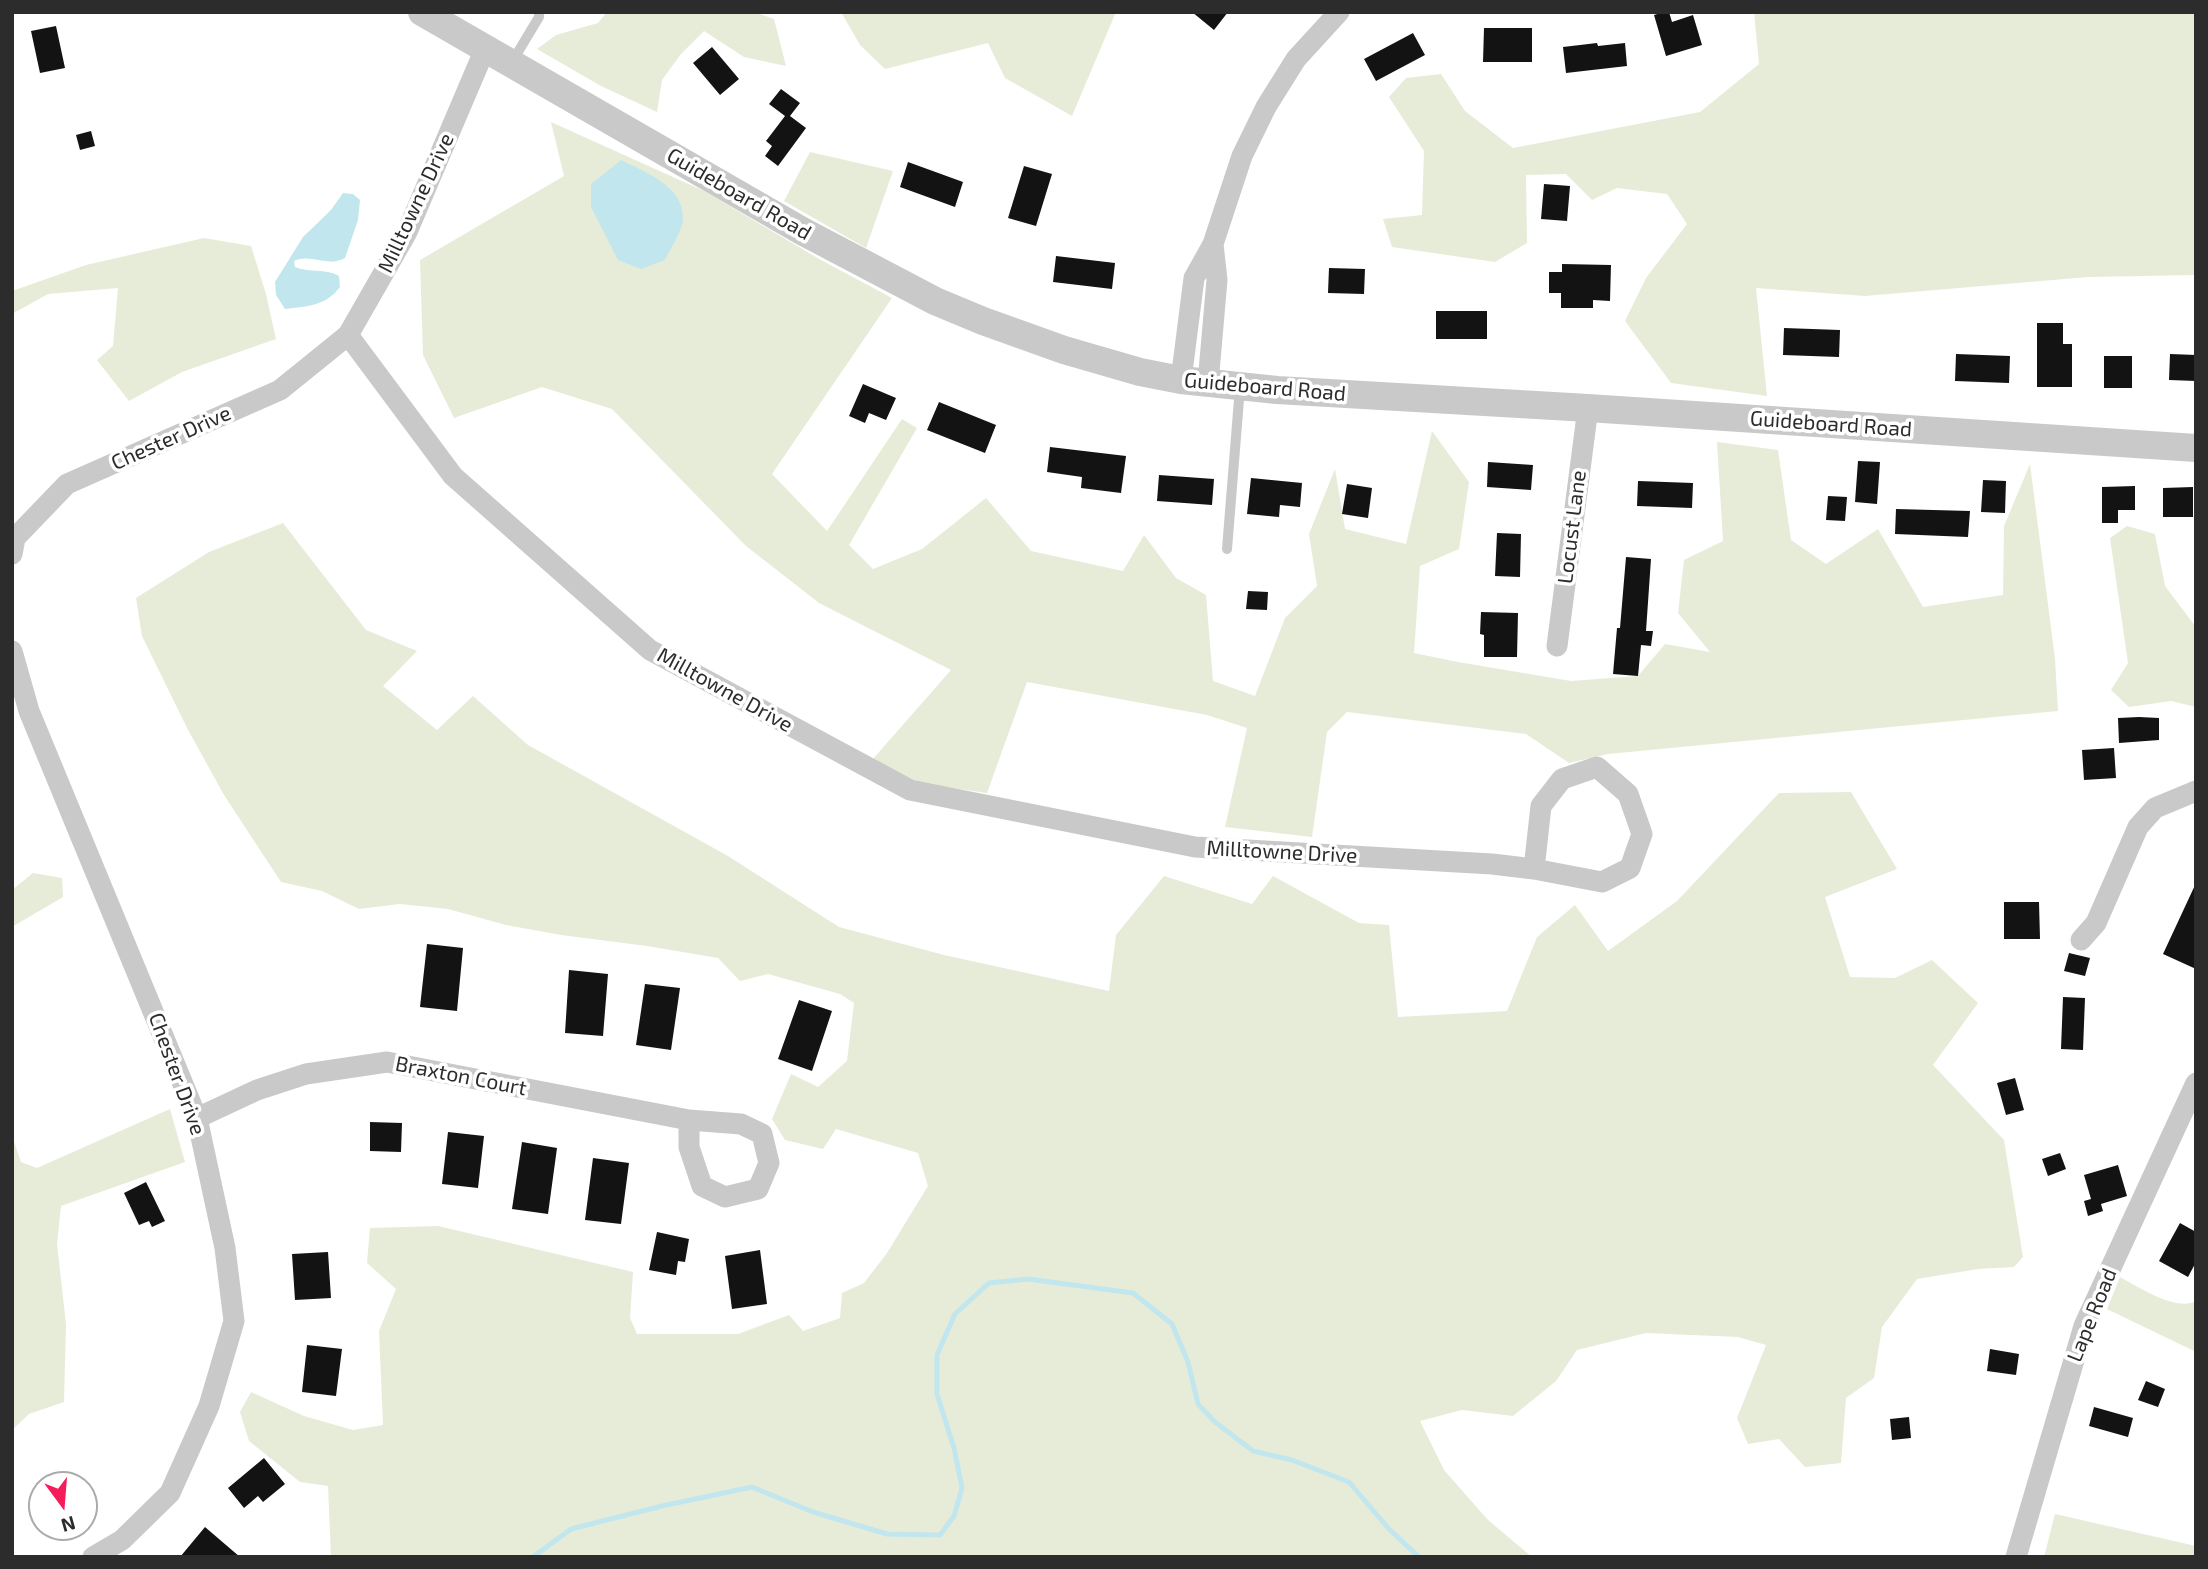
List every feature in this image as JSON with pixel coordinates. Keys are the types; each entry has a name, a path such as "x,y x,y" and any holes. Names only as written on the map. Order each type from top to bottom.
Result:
{"street":[{"name":"Guideboard Road","path":"422,12 802,231 935,300 983,321 1064,350 1140,372 1195,382 1291,391 2196,448"},
{"path":"1195,382 1217,281 1213,244 1242,156 1266,107 1296,59 1339,12"},
{"name":"Milltowne Drive","path":"485,49 407,232 348,335 453,476 650,650 910,790 1195,848 1492,864 1602,882 1630,868 1642,834 1628,794 1597,767 1562,779 1541,806 1534,869"},
{"name":"Chester Drive","path":"12,554 15,538 66,484 280,390 348,335"},
{"name":"Locust Lane","path":"1557,646 1588,408"},
{"name":"Chester Drive","path":"12,651 29,711 197,1118 225,1248 234,1321 209,1406 170,1493 122,1540 93,1557"},
{"path":"2081,940 2096,923 2138,827 2155,808 2196,791"},
{"name":"Braxton Court","path":"197,1118 257,1090 306,1074 387,1062 689,1120"},
{"name":"Lape Road","path":"2016,1557 2084,1326 2196,1083"}],"lane":[{"path":"510,64 539,17 539,12"},
{"path":"1227,550 1240,387"}],"green space":[{"path":"607,12 754,12 774,19 786,66 744,57 704,31 681,54 662,80 657,112 601,86 537,49 556,35 598,23"},
{"path":"841,12 1116,12 1072,116 1005,78 988,43 885,69 860,45"},
{"path":"1754,12 2196,12 2196,275 2088,277 1865,296 1756,288 1767,396 1671,383 1625,321 1646,278 1687,224 1667,194 1617,188 1592,200 1566,174 1526,175 1527,243 1495,262 1392,247 1383,219 1422,215 1424,151 1389,97 1406,78 1441,74 1465,111 1513,148 1700,112 1759,64"},
{"path":"551,122 704,191 892,298 772,474 827,531 902,419 917,428 849,545 873,569 922,549 986,498 1031,551 1123,571 1144,535 1176,578 1206,595 1213,681 1255,696 1285,618 1317,586 1309,534 1335,469 1345,529 1406,544 1432,431 1469,482 1459,549 1420,566 1414,653 1571,681 1638,676 1665,644 1710,652 1678,613 1684,560 1723,541 1717,442 1778,450 1791,540 1826,564 1878,529 1923,607 2003,595 2004,526 2030,464 2055,659 2058,711 1608,754 1569,763 1526,734 1347,712 1327,732 1312,837 1225,827 1247,728 1207,715 1027,682 987,793 918,783 872,760 951,670 819,603 746,546 612,409 542,387 454,418 423,355 420,260 564,176"},
{"path":"810,152 893,171 866,248 784,201"},
{"path":"204,238 251,246 276,339 182,372 129,401 97,360 113,346 118,288 48,294 12,314 12,291 86,265"},
{"path":"283,523 366,630 417,651 383,686 437,730 473,696 528,745 728,856 839,927 944,955 1109,991 1116,935 1164,876 1252,904 1273,876 1359,923 1389,925 1398,1017 1507,1011 1537,937 1575,905 1608,951 1677,901 1779,793 1851,792 1897,869 1825,897 1850,977 1895,978 1932,960 1978,1003 1933,1065 2004,1140 2023,1257 2014,1267 1978,1269 1917,1279 1882,1327 1874,1378 1846,1398 1841,1463 1805,1467 1779,1439 1748,1444 1737,1418 1766,1345 1738,1337 1646,1333 1577,1350 1556,1381 1513,1416 1462,1410 1420,1421 1444,1470 1488,1520 1532,1557 331,1557 328,1486 300,1482 249,1441 240,1412 251,1392 304,1416 353,1430 383,1425 379,1331 396,1289 367,1263 370,1228 438,1226 633,1272 630,1318 637,1334 738,1334 789,1315 803,1331 840,1318 842,1293 864,1283 887,1253 928,1186 918,1153 836,1129 823,1149 785,1140 772,1119 791,1074 818,1087 847,1061 854,1003 840,994 768,974 740,981 718,958 561,935 506,925 448,909 400,904 359,909 322,891 281,882 224,795 187,728 142,636 136,598 209,552"},
{"path":"2127,526 2155,534 2165,586 2196,627 2196,707 2171,701 2129,707 2111,690 2128,663 2110,538"},
{"path":"33,873 62,878 63,897 12,927 12,890"},
{"path":"170,1109 185,1162 61,1206 57,1244 66,1324 64,1402 29,1414 12,1430 12,1135 21,1162 37,1168"},
{"path":"2120,1277 2168,1301 2188,1304 2196,1301 2196,1352 2107,1309"},
{"path":"2055,1514 2196,1546 2196,1557 2044,1557"}],"water":[{"path":"621,160 661,182 670,189 682,207 681,228 665,260 641,269 618,260 591,207 591,184"},
{"path":"343,193 353,194 360,200 358,220 345,258 332,262 307,259 294,261 295,267 300,269 339,276 340,287 323,302 285,309 276,295 275,282 303,237 331,210"}],"building":[{"path":"1192,12 1228,12 1214,30"},
{"path":"1669,12 1672,22 1693,15 1702,45 1666,56 1654,15"},
{"path":"56,26 65,68 40,73 31,31"},
{"path":"1484,28 1532,28 1532,62 1483,62"},
{"path":"1413,33 1425,55 1376,81 1364,59"},
{"path":"1597,43 1598,46 1625,43 1627,66 1566,73 1563,47"},
{"path":"712,47 739,79 720,95 693,63"},
{"path":"781,89 800,103 790,116 806,128 778,166 765,156 772,146 766,141 785,116 769,104"},
{"path":"91,131 95,146 80,150 76,135"},
{"path":"908,162 963,182 955,207 900,187"},
{"path":"1024,166 1052,174 1036,226 1008,218"},
{"path":"1544,184 1570,186 1567,221 1541,219"},
{"path":"1056,256 1115,263 1112,289 1053,282"},
{"path":"1562,264 1611,265 1610,301 1593,300 1593,308 1561,308 1561,293 1549,293 1549,272 1562,272"},
{"path":"1329,268 1365,269 1364,294 1328,293"},
{"path":"1436,311 1487,311 1487,339 1436,339"},
{"path":"2037,323 2063,323 2063,344 2072,344 2072,387 2037,387"},
{"path":"1784,328 1840,330 1839,357 1783,355"},
{"path":"1956,354 2010,356 2009,383 1955,381"},
{"path":"2170,354 2196,355 2196,381 2169,380"},
{"path":"2104,356 2132,356 2132,388 2104,388"},
{"path":"863,384 896,398 886,420 869,413 865,423 849,416"},
{"path":"939,402 996,425 985,453 927,430"},
{"path":"1050,447 1126,456 1121,493 1081,488 1082,477 1047,472"},
{"path":"1858,461 1880,462 1877,504 1855,502"},
{"path":"1488,462 1533,465 1531,490 1487,487"},
{"path":"1159,475 1214,479 1212,505 1157,501"},
{"path":"1251,478 1302,483 1300,507 1280,505 1279,517 1247,514"},
{"path":"1983,480 2006,481 2005,513 1981,512"},
{"path":"1638,481 1693,483 1692,508 1637,506"},
{"path":"1347,484 1372,488 1368,518 1342,514"},
{"path":"2135,486 2135,510 2118,510 2118,523 2102,523 2102,487"},
{"path":"2193,487 2193,517 2163,517 2163,488"},
{"path":"1828,496 1847,497 1845,521 1826,520"},
{"path":"1896,509 1970,511 1968,537 1895,534"},
{"path":"1497,533 1521,534 1520,577 1495,576"},
{"path":"1626,557 1651,559 1646,631 1653,631 1651,646 1641,645 1638,676 1613,674"},
{"path":"1248,591 1268,592 1267,610 1246,609"},
{"path":"1481,612 1518,613 1517,657 1484,657 1484,635 1480,634"},
{"path":"2118,718 2159,718 2159,740 2119,743"},
{"path":"2114,748 2116,778 2084,780 2082,750"},
{"path":"2196,883 2196,969 2163,954"},
{"path":"2004,902 2039,902 2040,939 2004,939"},
{"path":"427,944 463,948 457,1011 420,1007"},
{"path":"2069,953 2090,958 2085,976 2064,971"},
{"path":"569,970 608,974 603,1036 565,1033"},
{"path":"645,984 680,988 671,1050 636,1045"},
{"path":"2063,997 2085,998 2083,1050 2061,1049"},
{"path":"799,1000 832,1011 812,1071 778,1059"},
{"path":"2015,1078 2024,1110 2006,1115 1997,1083"},
{"path":"370,1122 402,1123 401,1152 370,1151"},
{"path":"448,1132 484,1136 478,1188 442,1184"},
{"path":"522,1142 557,1148 548,1214 512,1209"},
{"path":"2060,1153 2066,1169 2048,1176 2042,1159"},
{"path":"593,1158 629,1163 621,1224 585,1220"},
{"path":"2118,1165 2127,1196 2101,1204 2103,1211 2088,1216 2084,1201 2091,1199 2084,1175"},
{"path":"146,1182 165,1221 152,1227 149,1221 139,1225 124,1193"},
{"path":"2180,1223 2196,1232 2196,1262 2188,1277 2159,1261"},
{"path":"657,1232 689,1239 685,1262 678,1261 676,1275 649,1270"},
{"path":"760,1250 767,1304 732,1309 725,1256"},
{"path":"328,1252 331,1298 295,1300 292,1254"},
{"path":"307,1345 342,1349 336,1396 302,1392"},
{"path":"1990,1349 2019,1354 2016,1375 1987,1371"},
{"path":"2146,1381 2165,1389 2158,1407 2138,1400"},
{"path":"2094,1407 2133,1418 2128,1437 2089,1426"},
{"path":"1909,1417 1911,1438 1892,1440 1890,1419"},
{"path":"264,1458 285,1484 263,1502 258,1496 244,1508 228,1488"},
{"path":"205,1527 240,1557 180,1557"}],"waterway":[{"path":"533,1557 571,1529 752,1487 813,1512 887,1534 940,1535 954,1516 962,1488 954,1448 937,1394 937,1355 955,1314 989,1283 1028,1279 1133,1293 1172,1324 1188,1362 1198,1404 1215,1422 1253,1451 1292,1460 1349,1482 1389,1529 1419,1557"}]}
